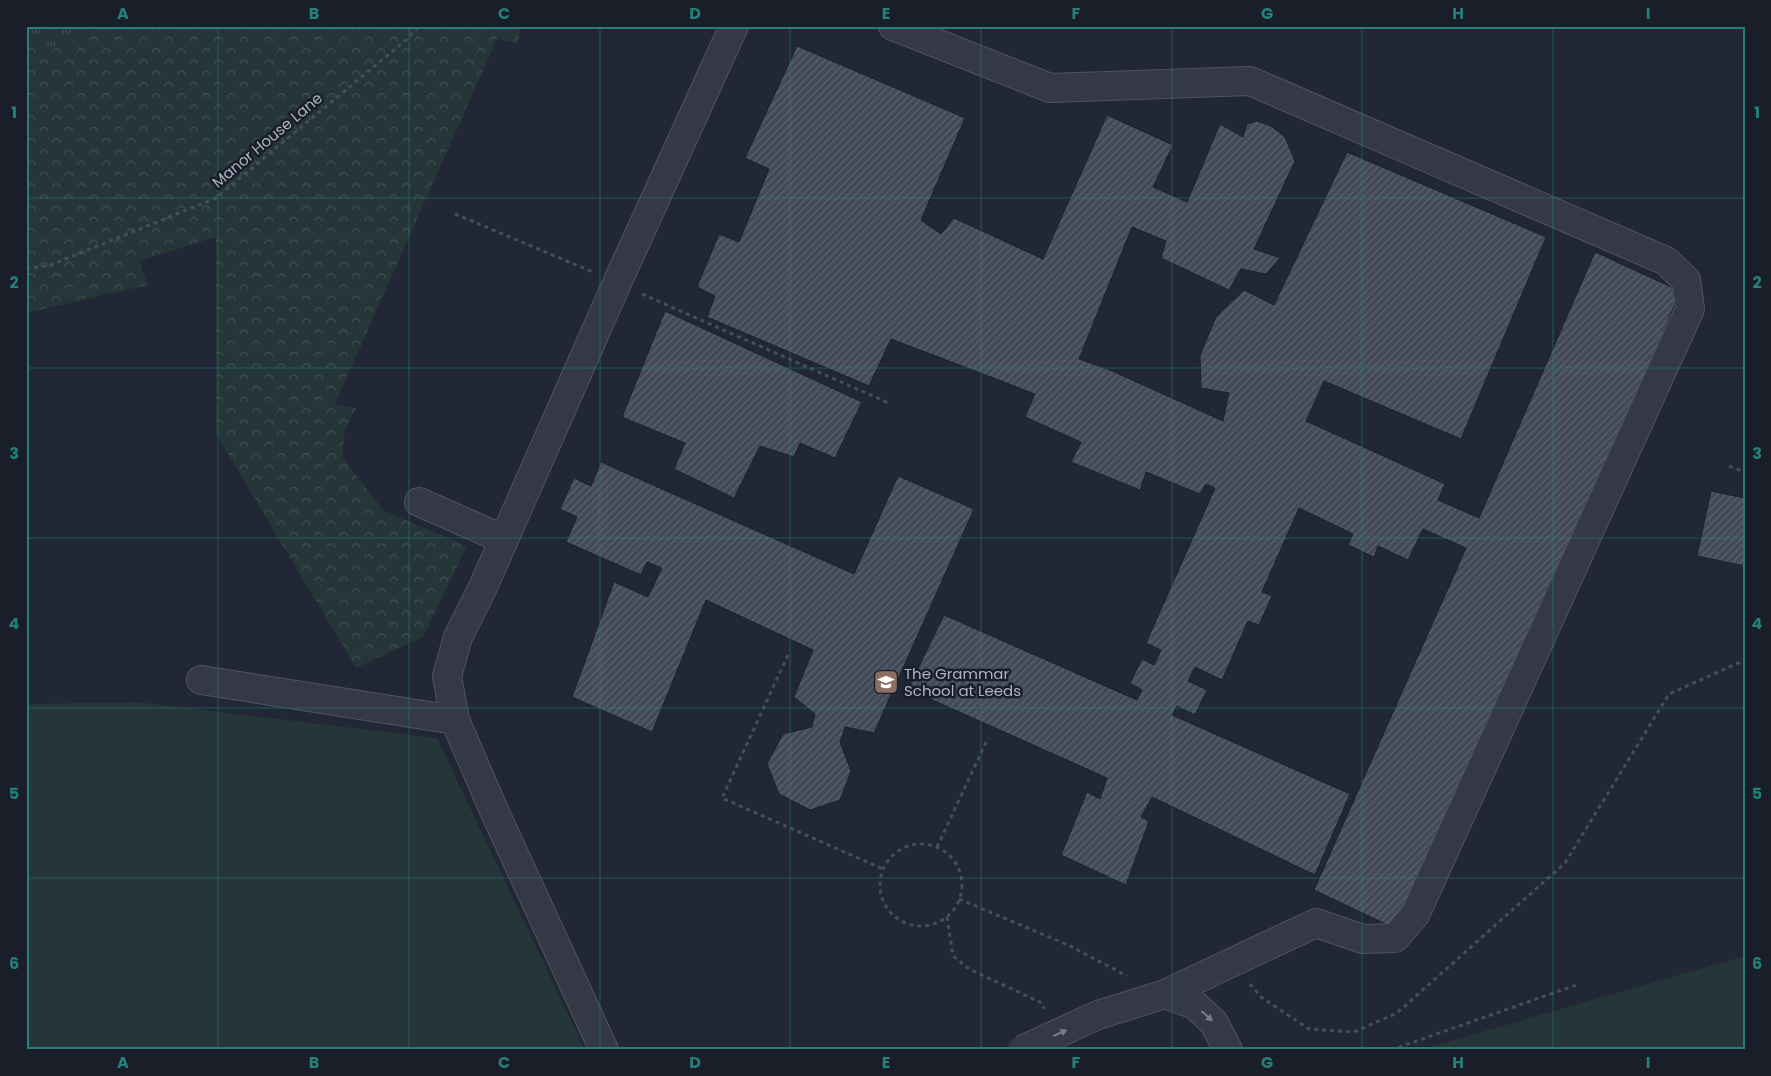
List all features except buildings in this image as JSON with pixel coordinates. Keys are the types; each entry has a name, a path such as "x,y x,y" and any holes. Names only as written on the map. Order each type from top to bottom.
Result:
{"lane":[{"path":"604,1050 492,806 455,720 447,676 458,637 734,26"},
{"path":"893,26 1050,88 1250,82 1666,262 1686,280 1690,309 1415,915 1395,938 1362,939 1316,923 1165,994 1098,1016 1022,1050"},
{"path":"419,502 503,540"},
{"path":"201,680 455,720"},
{"path":"1165,994 1195,1005 1214,1023 1228,1050"}],"path":[{"name":"Manor House Lane","path":"26,269 51,265 216,198 406,40 419,26"},
{"path":"455,214 617,283 890,404"},
{"path":"1729,466 1745,472"},
{"path":"788,655 722,798 882,869"},
{"path":"1232,962 1261,997 1309,1029 1354,1032 1397,1013 1565,863 1669,694 1745,660"},
{"path":"937,847 988,738"},
{"path":"924,843 944,850 955,860 961,873 963,888 957,906 947,917 928,926 907,924 894,916 884,905 880,894 882,869 896,851 909,845 924,843"},
{"path":"959,899 1068,945 1132,978"},
{"path":"947,917 953,956 970,969 1042,1003 1045,1013"},
{"path":"1391,1050 1579,984"}],"green space":[{"path":"26,26 95,26 47,53 26,30"},
{"path":"95,26 521,26 518,43 497,39 335,404 356,408 345,430 342,457 384,511 467,546 423,637 356,668 216,434 216,237 139,261 148,285 26,313 26,30 47,53"},
{"path":"137,702 437,738 585,1050 26,1050 26,704"},
{"path":"1745,956 1745,1050 1419,1050"}],"place":[{"name":"The Grammar School at Leeds","path":"886,682"}]}
